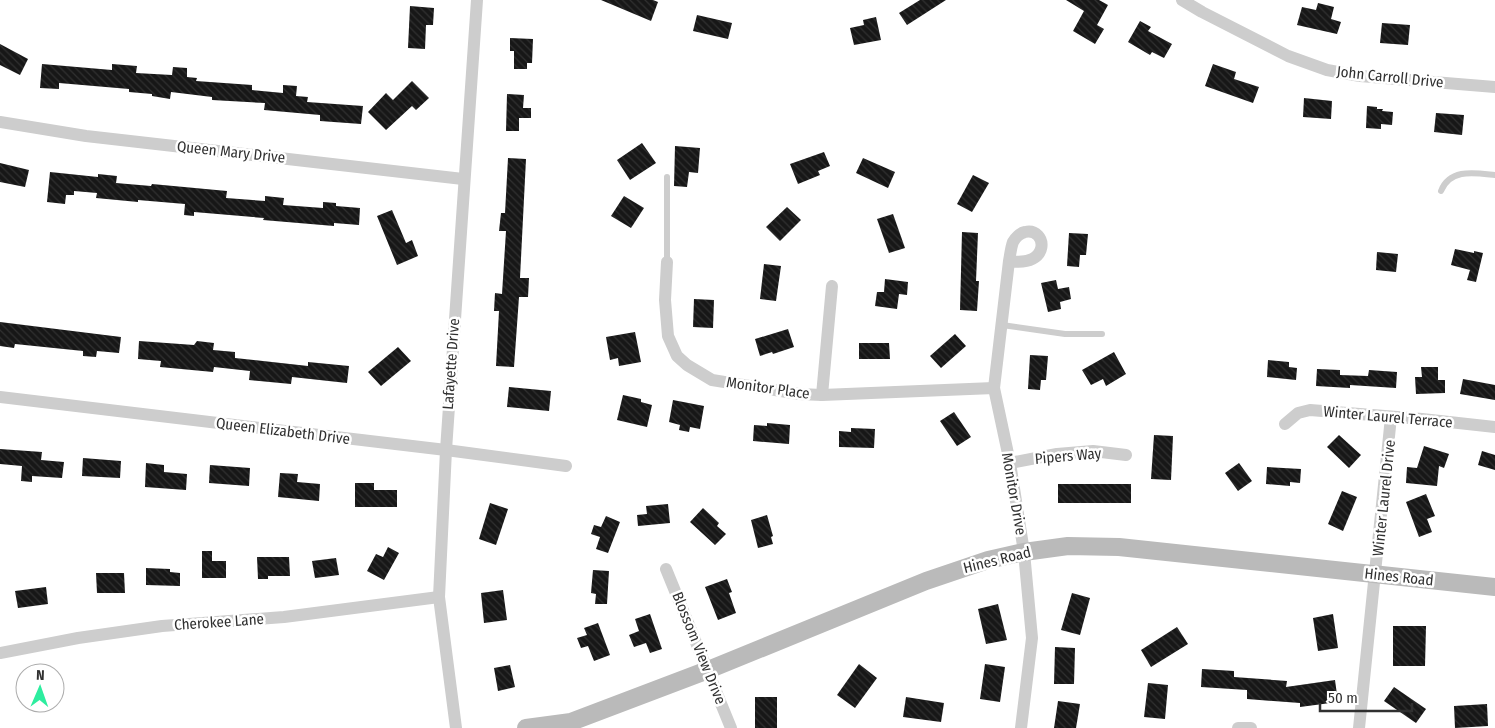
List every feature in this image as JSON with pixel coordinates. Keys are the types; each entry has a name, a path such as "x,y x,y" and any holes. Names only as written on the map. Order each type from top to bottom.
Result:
{"street":[{"name":"Lafayette Drive","path":"456,728 439,597 446,450 477,0"},
{"name":"John Carroll Drive","path":"1182,0 1288,56 1327,70 1360,76 1495,87"},
{"name":"Queen Mary Drive","path":"0,122 86,136 464,178"},
{"name":"Monitor Place","path":"667,262 665,300 668,336 677,356 687,365 712,380 799,394 822,395 994,388"},
{"name":"Monitor Drive","path":"1009,262 994,388 1010,463 1024,552 1032,638 1021,728"},
{"path":"822,395 832,286"},
{"name":"Queen Elizabeth Drive","path":"0,397 566,466"},
{"name":"Winter Laurel Terrace","path":"1285,424 1298,413 1310,410 1495,427"},
{"name":"Winter Laurel Drive","path":"1359,728 1391,417"},
{"name":"Pipers Way","path":"1010,463 1057,454 1092,451 1126,455"},
{"name":"Hines Road","path":"526,728 571,722 708,670 926,581 988,560 1024,552 1068,546 1119,547 1495,587"},
{"name":"Blossom View Drive","path":"666,569 730,728"},
{"name":"Cherokee Lane","path":"0,653 78,638 162,626 284,617 439,597"},
{"path":"1238,728 1251,728"}],"lane":[{"path":"1441,191 1444,183 1455,176 1470,172 1495,175"},
{"path":"667,177 667,262"},
{"path":"1002,325 1065,334 1102,334"}],"building":[{"path":"601,0 653,0 658,2 651,21"},
{"path":"920,0 946,0 907,25 899,13"},
{"path":"1066,0 1099,0 1108,5 1097,25 1104,29 1095,44 1073,31 1084,11"},
{"path":"1318,3 1334,7 1331,19 1341,22 1337,34 1297,25 1302,7 1316,10"},
{"path":"410,6 434,8 433,25 426,25 425,49 408,48"},
{"path":"697,15 732,23 728,39 693,31"},
{"path":"876,17 881,40 854,45 850,28 864,25 863,20"},
{"path":"1140,21 1151,27 1148,31 1172,44 1164,58 1152,52 1150,55 1128,42"},
{"path":"1382,23 1410,25 1408,45 1380,43"},
{"path":"510,38 533,39 532,63 527,63 527,69 514,69 514,51 510,51"},
{"path":"0,44 28,59 20,75 0,65"},
{"path":"42,64 112,70 112,64 137,66 136,73 172,75 173,67 187,68 187,77 197,78 196,81 252,85 252,90 283,93 283,85 297,86 296,96 308,97 307,102 363,106 361,124 320,121 320,115 264,110 265,103 212,100 212,97 171,92 170,99 152,96 152,94 129,92 129,89 59,83 59,89 40,88"},
{"path":"1213,64 1236,72 1234,79 1259,87 1253,103 1205,86"},
{"path":"412,81 429,98 416,110 412,106 386,130 368,112 386,93 393,100"},
{"path":"507,94 524,95 523,108 531,108 531,118 519,118 519,131 506,131"},
{"path":"1304,98 1332,101 1331,119 1303,117"},
{"path":"1367,106 1393,112 1392,125 1381,124 1381,129 1366,128"},
{"path":"1436,113 1464,115 1462,135 1434,132"},
{"path":"642,143 656,163 630,180 617,160"},
{"path":"675,146 700,148 698,173 689,172 687,187 674,186"},
{"path":"824,152 830,166 818,171 820,175 798,184 790,164"},
{"path":"508,158 526,159 520,278 529,278 528,297 519,297 514,367 496,366 499,311 494,311 495,293 502,294 506,231 499,231 501,213 505,213"},
{"path":"863,158 895,172 888,188 856,173"},
{"path":"0,163 29,170 25,187 0,182"},
{"path":"50,172 98,177 98,174 117,176 116,183 151,186 152,184 227,191 226,198 265,201 265,196 284,198 283,205 323,208 323,202 336,203 336,206 360,208 359,225 334,223 334,226 194,212 194,216 184,215 185,204 96,198 97,193 74,191 74,195 66,195 65,204 47,202"},
{"path":"973,175 989,183 972,212 957,204"},
{"path":"624,196 644,208 631,228 611,216"},
{"path":"787,207 801,220 780,241 766,227"},
{"path":"392,210 406,243 412,240 418,256 397,265 377,216"},
{"path":"893,214 905,248 889,253 877,219"},
{"path":"962,232 978,233 976,281 979,281 977,311 960,310"},
{"path":"1069,233 1088,234 1086,255 1080,255 1079,267 1067,266"},
{"path":"1455,249 1483,253 1476,282 1467,280 1470,270 1451,265"},
{"path":"1377,252 1398,254 1396,272 1376,270"},
{"path":"764,264 781,266 776,301 760,299"},
{"path":"885,279 908,282 907,295 899,294 897,309 875,306 877,292 884,292"},
{"path":"1056,280 1058,289 1069,287 1071,299 1060,302 1061,309 1048,312 1041,283"},
{"path":"694,299 714,300 713,328 693,327"},
{"path":"0,322 121,337 119,353 97,351 96,357 83,356 83,351 15,344 14,348 0,346"},
{"path":"788,329 794,347 760,356 755,339"},
{"path":"635,332 641,362 619,366 618,358 610,360 606,337"},
{"path":"955,334 966,346 941,368 930,356"},
{"path":"139,341 194,345 197,341 214,343 213,350 235,352 235,358 308,366 308,362 349,366 347,383 292,377 291,384 249,380 250,371 214,367 213,372 160,367 161,361 138,359"},
{"path":"859,343 889,343 890,359 859,359"},
{"path":"398,347 411,361 381,386 368,372"},
{"path":"1114,352 1126,374 1106,386 1103,379 1091,385 1082,370"},
{"path":"1030,355 1048,356 1046,380 1041,380 1040,390 1028,389"},
{"path":"1268,360 1289,362 1289,367 1297,368 1296,380 1267,377"},
{"path":"1421,367 1438,367 1438,380 1445,380 1445,393 1416,394 1415,377 1422,377"},
{"path":"1317,369 1340,370 1340,375 1368,376 1369,370 1397,372 1396,388 1350,385 1350,388 1316,386"},
{"path":"1463,379 1495,385 1495,400 1460,394"},
{"path":"509,387 551,391 549,411 507,407"},
{"path":"623,395 641,399 641,402 652,405 647,427 617,420"},
{"path":"673,400 704,406 700,429 690,427 689,432 679,430 680,425 669,422"},
{"path":"954,412 971,437 957,446 940,421"},
{"path":"767,423 790,425 789,444 753,441 754,425 767,426"},
{"path":"851,428 875,429 874,448 839,447 839,431 851,432"},
{"path":"1154,435 1173,436 1171,480 1151,479"},
{"path":"1339,435 1361,455 1349,468 1327,447"},
{"path":"1424,446 1449,454 1444,468 1439,466 1437,486 1406,483 1407,467 1417,468"},
{"path":"0,449 42,452 41,460 64,462 62,478 32,476 32,482 21,481 22,466 0,464"},
{"path":"1482,451 1495,455 1495,470 1478,465"},
{"path":"83,458 121,461 120,478 82,476"},
{"path":"146,463 164,465 164,472 187,474 186,490 145,487"},
{"path":"1239,463 1252,481 1238,491 1225,473"},
{"path":"210,465 250,468 249,486 209,483"},
{"path":"1267,467 1301,469 1300,483 1290,482 1290,486 1266,484"},
{"path":"280,473 298,474 297,482 320,484 319,501 278,497"},
{"path":"355,483 374,483 374,490 397,490 397,507 355,507"},
{"path":"1058,484 1131,484 1131,503 1058,503"},
{"path":"1342,491 1357,497 1343,531 1328,524"},
{"path":"1426,494 1435,516 1427,519 1432,532 1419,537 1406,502"},
{"path":"490,503 508,509 496,545 479,539"},
{"path":"668,504 670,523 638,526 637,515 647,514 646,506"},
{"path":"703,508 719,523 717,526 726,534 715,545 690,522"},
{"path":"767,515 773,536 771,537 773,544 758,548 751,520"},
{"path":"606,516 620,522 608,553 596,549 600,537 591,534 594,525 601,527"},
{"path":"388,547 399,553 384,580 367,571 376,554 383,557"},
{"path":"202,551 212,551 212,561 226,561 226,578 202,578"},
{"path":"257,557 289,557 290,576 268,576 268,579 258,579"},
{"path":"336,558 339,575 315,578 312,561"},
{"path":"146,568 170,569 170,572 180,573 180,586 146,585"},
{"path":"593,570 609,571 607,604 595,604 596,594 591,593"},
{"path":"96,573 124,573 125,593 97,593"},
{"path":"727,579 732,592 729,593 736,613 718,620 705,587"},
{"path":"46,587 48,604 18,608 15,591"},
{"path":"503,590 507,620 484,623 481,593"},
{"path":"1072,593 1090,598 1080,635 1061,630"},
{"path":"998,604 1007,640 986,644 978,609"},
{"path":"650,614 662,649 650,653 646,643 634,647 629,635 639,631 635,619"},
{"path":"1333,614 1338,648 1318,651 1313,618"},
{"path":"598,623 610,655 594,661 588,646 581,648 577,638 587,635 584,628"},
{"path":"1393,626 1426,626 1425,666 1393,666"},
{"path":"1177,627 1188,644 1151,667 1141,650"},
{"path":"1055,647 1075,648 1074,684 1054,684"},
{"path":"859,664 877,678 855,708 837,695"},
{"path":"985,664 1005,667 1000,702 980,699"},
{"path":"510,665 515,687 498,691 494,668"},
{"path":"1202,669 1234,671 1234,677 1287,681 1286,687 1335,680 1338,702 1300,707 1300,703 1247,699 1247,690 1201,687"},
{"path":"1148,683 1168,685 1165,719 1144,717"},
{"path":"1394,687 1426,709 1416,723 1384,701"},
{"path":"755,697 777,697 777,728 755,728"},
{"path":"906,697 944,703 941,722 903,717"},
{"path":"1058,701 1080,704 1076,728 1054,728"},
{"path":"1487,704 1488,726 1455,728 1454,706"}]}
